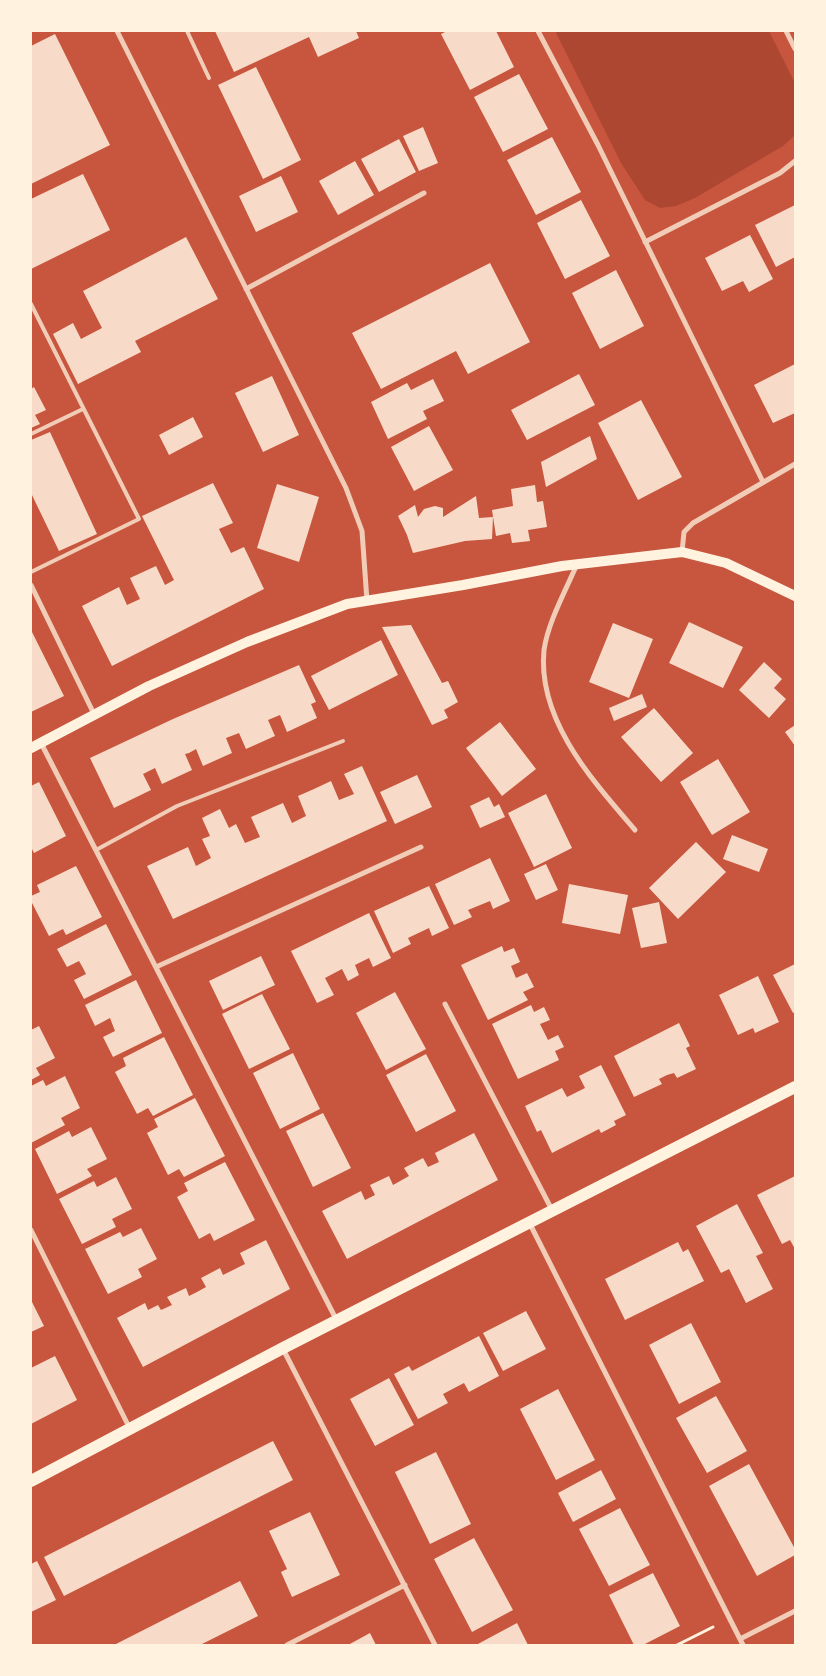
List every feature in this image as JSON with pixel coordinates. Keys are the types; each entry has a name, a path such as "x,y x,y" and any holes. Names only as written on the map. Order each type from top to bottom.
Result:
{"main road":[{"path":"36,745 149,686 247,642 347,604 577,564 682,552 726,563 795,596"},
{"path":"31,1481 131,1430 283,1348 795,1088"}],"street":[{"path":"117,31 346,488 362,531 367,601"},
{"path":"538,31 598,145 763,482"},
{"path":"786,31 795,49"},
{"path":"646,242 780,172 795,161"},
{"path":"246,289 424,193"},
{"path":"682,552 684,532 693,523 795,464"},
{"path":"577,564 553,620 546,642 544,650 545,682 558,725 590,777 635,830"},
{"path":"31,585 94,714"},
{"path":"36,745 96,850 337,1321"},
{"path":"156,967 421,846"},
{"path":"445,1004 552,1210"},
{"path":"529,1222 743,1645"},
{"path":"31,1230 131,1430"},
{"path":"283,1348 435,1645"},
{"path":"286,1645 405,1585"},
{"path":"740,1639 795,1611"}],"lane":[{"path":"187,31 209,78"},
{"path":"31,304 139,519 31,572"},
{"path":"31,434 83,409"},
{"path":"96,850 177,806 343,741"}],"path":[{"path":"677,1645 730,1619"}],"shaded area":[{"path":"555,31 769,31 795,83 795,135 783,146 695,198 676,206 660,208 645,200 621,163"}],"building":[{"path":"215,31 356,31 359,38 318,57 309,37 234,72"},
{"path":"447,31 496,31 514,67 470,90 441,34"},
{"path":"55,34 110,145 31,184 31,46"},
{"path":"256,67 301,160 263,179 218,85"},
{"path":"519,74 548,129 503,152 474,97"},
{"path":"423,127 438,163 419,171 403,136"},
{"path":"552,137 581,192 536,215 507,160"},
{"path":"399,139 416,172 379,192 361,159"},
{"path":"355,161 374,195 338,215 319,181"},
{"path":"83,174 110,230 31,269 31,199"},
{"path":"281,176 298,212 256,232 239,196"},
{"path":"581,200 610,256 565,279 537,223"},
{"path":"795,205 795,257 776,267 755,225"},
{"path":"750,235 773,279 749,292 743,281 722,291 705,258"},
{"path":"186,237 218,299 135,341 141,352 78,384 53,334 73,323 81,339 102,328 83,291"},
{"path":"490,263 530,342 468,374 456,351 381,389 352,333"},
{"path":"616,270 644,326 600,349 572,293"},
{"path":"795,364 795,413 773,423 754,385"},
{"path":"579,374 595,405 527,440 511,410"},
{"path":"272,376 299,435 263,452 235,393"},
{"path":"433,379 444,401 423,411 427,419 388,439 371,402 407,383 411,390"},
{"path":"34,387 46,410 35,415 40,424 31,428 31,389"},
{"path":"641,400 682,477 638,500 598,423"},
{"path":"193,417 203,437 169,455 159,435"},
{"path":"429,426 453,470 414,491 391,447"},
{"path":"50,432 97,534 59,551 31,493 31,440"},
{"path":"590,436 597,459 546,487 541,462"},
{"path":"213,483 233,523 219,529 231,553 244,547 264,589 112,666 82,606 119,587 127,605 140,599 130,578 156,566 165,585 174,580 142,516"},
{"path":"277,484 319,497 299,562 257,548"},
{"path":"535,485 537,502 543,501 547,527 528,530 530,541 512,543 510,533 496,536 492,510 513,506 511,489"},
{"path":"476,496 479,518 493,517 492,539 465,541 413,553 398,516 415,505 418,517 424,509 435,506 443,508 443,517"},
{"path":"689,622 743,647 723,688 669,663"},
{"path":"613,623 653,639 629,698 589,682"},
{"path":"411,625 442,683 448,681 458,702 444,710 448,718 432,725 382,627"},
{"path":"31,630 64,696 31,712"},
{"path":"381,640 398,675 329,710 311,676"},
{"path":"764,662 782,679 774,688 786,699 769,718 739,690"},
{"path":"299,665 316,702 311,704 317,718 287,732 280,715 268,720 275,736 246,749 239,733 226,738 232,753 203,766 196,749 185,754 192,770 162,784 155,768 143,774 151,790 114,808 90,758 173,719"},
{"path":"642,694 647,707 614,721 609,708"},
{"path":"654,708 693,753 661,782 621,737"},
{"path":"500,722 536,769 502,796 466,748"},
{"path":"795,725 795,746 785,732"},
{"path":"718,759 750,812 712,835 680,782"},
{"path":"362,766 387,821 173,919 147,866 188,847 196,866 211,858 202,839 210,836 202,818 220,809 229,828 236,824 245,843 260,837 251,817 283,803 292,823 306,816 298,796 331,781 339,800 354,794 344,774"},
{"path":"417,775 432,807 395,824 380,792"},
{"path":"39,782 66,836 34,853 31,847 31,786"},
{"path":"546,794 572,848 534,867 508,813"},
{"path":"489,797 494,807 499,804 505,817 480,828 470,806"},
{"path":"732,835 768,849 759,872 723,859"},
{"path":"696,842 726,872 678,919 649,888"},
{"path":"490,858 510,901 493,909 490,901 468,910 472,917 454,925 435,884"},
{"path":"546,864 558,890 536,900 524,874"},
{"path":"76,866 102,917 66,935 63,929 49,936 31,901 31,896 40,892 37,885"},
{"path":"569,884 628,895 620,934 562,923"},
{"path":"429,886 449,928 432,936 429,928 408,938 411,944 393,953 374,911"},
{"path":"659,902 667,943 641,948 632,908"},
{"path":"369,913 391,958 373,967 369,958 355,965 359,975 348,981 342,969 325,978 334,995 317,1003 291,951"},
{"path":"106,924 132,975 84,999 74,980 86,974 83,968 79,961 67,967 57,949"},
{"path":"502,946 504,952 514,948 520,962 511,966 516,978 527,973 534,987 523,992 528,1000 488,1020 461,965"},
{"path":"261,956 275,985 223,1010 209,981"},
{"path":"795,964 795,1012 793,1013 773,975"},
{"path":"758,976 779,1022 755,1033 753,1028 738,1035 719,995"},
{"path":"136,980 162,1033 113,1057 103,1037 115,1031 110,1018 95,1026 85,1005"},
{"path":"395,992 426,1049 386,1070 356,1013"},
{"path":"262,994 290,1049 249,1069 222,1014"},
{"path":"531,1005 534,1012 544,1007 550,1020 540,1024 548,1040 558,1035 564,1047 555,1051 559,1060 518,1079 492,1024"},
{"path":"679,1023 690,1046 686,1048 696,1069 677,1078 674,1073 667,1075 659,1079 662,1084 634,1097 614,1056"},
{"path":"39,1026 55,1058 36,1068 40,1075 31,1080 31,1030"},
{"path":"164,1037 193,1095 153,1116 148,1108 137,1114 115,1072 126,1066 123,1058"},
{"path":"293,1053 320,1109 280,1129 253,1073"},
{"path":"426,1054 456,1111 416,1132 386,1075"},
{"path":"601,1065 626,1115 614,1121 616,1125 601,1133 599,1129 552,1153 541,1130 537,1132 525,1106 562,1088 567,1097 585,1088 579,1076"},
{"path":"65,1076 80,1108 61,1118 65,1125 31,1143 31,1086 43,1080 46,1086"},
{"path":"195,1098 225,1156 184,1177 179,1169 168,1175 147,1133 158,1127 154,1119"},
{"path":"323,1113 351,1168 313,1187 286,1131"},
{"path":"91,1127 107,1159 87,1169 92,1176 57,1194 35,1149 69,1131 72,1137"},
{"path":"474,1133 498,1180 347,1259 322,1211 361,1191 365,1200 375,1195 370,1185 389,1176 393,1185 409,1176 404,1168 423,1158 428,1167 439,1162 435,1153"},
{"path":"225,1162 255,1220 214,1241 210,1233 199,1239 177,1197 188,1191 184,1183"},
{"path":"795,1176 795,1249 790,1240 782,1244 757,1195"},
{"path":"116,1177 132,1209 112,1219 116,1227 82,1244 59,1199 94,1181 97,1187"},
{"path":"737,1204 763,1253 756,1256 773,1289 746,1303 729,1269 721,1273 696,1226"},
{"path":"141,1228 157,1259 138,1269 142,1277 108,1294 85,1249 120,1232 123,1237"},
{"path":"266,1240 290,1289 143,1367 117,1318 145,1303 148,1310 158,1305 161,1310 172,1305 167,1297 186,1288 189,1296 197,1292 206,1287 201,1278 220,1268 223,1275 245,1264 240,1253"},
{"path":"678,1242 683,1252 688,1249 704,1281 625,1320 605,1279"},
{"path":"31,1300 44,1326 31,1332"},
{"path":"526,1311 546,1349 503,1371 483,1333"},
{"path":"691,1323 721,1382 679,1404 649,1345"},
{"path":"479,1336 499,1376 469,1392 464,1383 443,1394 448,1403 418,1419 394,1374 409,1366 412,1371"},
{"path":"55,1356 77,1400 31,1424 31,1368"},
{"path":"389,1378 414,1425 375,1446 350,1399"},
{"path":"558,1389 595,1460 556,1480 520,1409"},
{"path":"716,1396 747,1451 707,1473 676,1418"},
{"path":"273,1441 293,1480 64,1596 44,1557"},
{"path":"436,1452 471,1524 430,1544 395,1472"},
{"path":"749,1464 795,1549 795,1555 757,1576 709,1486"},
{"path":"601,1470 616,1499 573,1522 558,1493"},
{"path":"620,1508 650,1565 609,1586 579,1529"},
{"path":"310,1512 340,1575 292,1597 281,1572 287,1569 269,1531"},
{"path":"474,1538 513,1610 472,1632 434,1559"},
{"path":"37,1561 56,1600 31,1612 31,1564"},
{"path":"653,1573 680,1626 643,1645 634,1645 609,1595"},
{"path":"240,1581 258,1616 200,1645 114,1645"},
{"path":"517,1623 528,1645 476,1645"},
{"path":"370,1633 376,1645 348,1645"}]}
